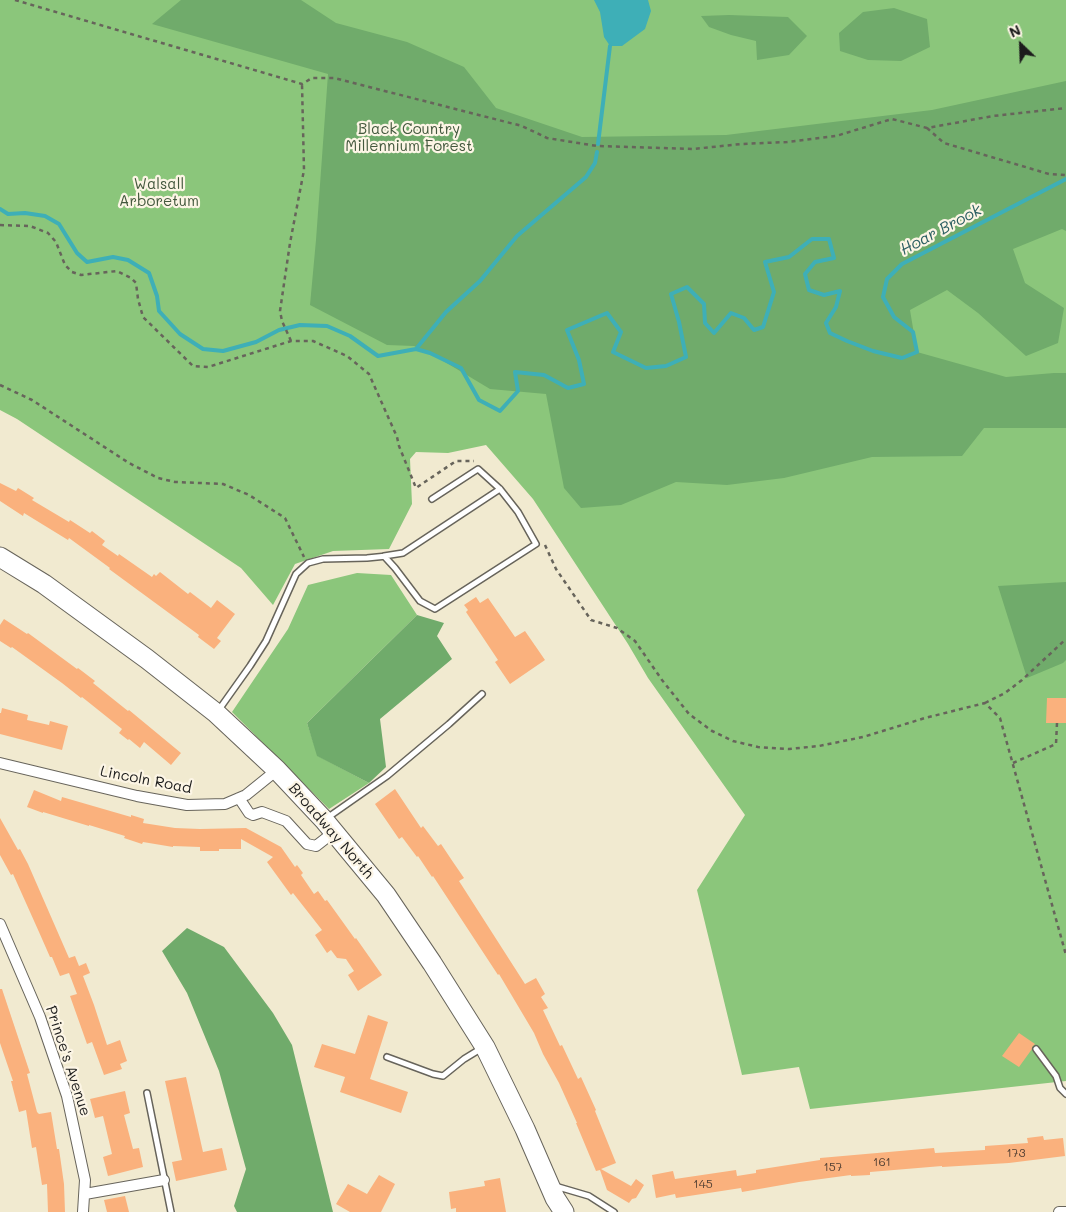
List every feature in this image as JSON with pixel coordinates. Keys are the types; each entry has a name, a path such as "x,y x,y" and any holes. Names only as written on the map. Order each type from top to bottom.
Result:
{"highway":[{"name":"Broadway North","path":"0,557 52,590 148,659 216,713 277,770 329,826 386,895 485,1047 525,1129 556,1202"}],"street":[{"name":"Lincoln Road","path":"0,763 137,796 187,805 225,804 246,795 277,770"},
{"path":"239,798 249,813 262,812 286,821 307,844 316,846 329,826"},
{"name":"Prince's Avenue","path":"0,924 40,1017 67,1096 84,1180 83,1212"},
{"path":"84,1194 164,1180"},
{"path":"1059,1212 1066,1212"}],"lane":[{"path":"387,556 420,601 435,609 536,544 518,512 500,489 478,469 432,499"},
{"path":"216,713 266,641 296,574 308,563 323,559 367,558 403,554 500,489"},
{"path":"329,826 482,694"},
{"path":"387,1057 443,1076 464,1059 485,1047"},
{"path":"1036,1050 1056,1076 1060,1088 1066,1094"},
{"path":"147,1093 171,1212"},
{"path":"556,1202 589,1196 614,1212"}],"path":[{"path":"15,0 302,84 312,78 334,78 522,126 547,138 597,146 693,149 787,142 836,136 892,120 927,128 993,116 1066,108"},
{"path":"291,342 282,322 280,312 290,243 304,170 302,84"},
{"path":"927,128 944,143 1049,174 1066,175"},
{"path":"0,225 30,226 48,233 56,242 65,265 72,272 81,275 116,272 131,278 136,283 138,299 144,317 193,366 208,367 291,342 313,341 347,356 369,374 397,437 398,446 416,488 456,461 479,461"},
{"path":"0,385 32,400 129,463 158,478 175,482 223,484 250,495 284,518 308,563"},
{"path":"545,545 556,569 591,620 617,628 635,641 689,714 712,731 733,741 758,747 789,749 819,746 985,704 1022,680 1066,639"},
{"path":"985,704 1000,718 1066,955"},
{"path":"1013,763 1056,744 1057,723"}],"green space":[{"path":"0,0 1066,0 1066,1081 810,1109 799,1067 742,1075 697,890 745,815 648,678 628,644 533,499 486,445 448,453 416,452 410,459 412,504 389,549 333,551 295,564 273,605 241,568 17,419 0,410"},
{"name":"Black Country Millennium Forest","path":"181,0 301,0 336,23 407,42 464,67 496,108 582,137 726,135 932,110 1066,81 1066,231 1062,229 1013,249 1025,283 1064,308 1058,343 1026,356 978,313 947,290 910,310 917,352 1006,377 1066,373 1066,428 984,428 962,456 872,457 784,478 727,485 676,482 621,505 581,508 564,488 546,394 490,389 430,353 414,346 387,345 310,305 328,74 152,24"},
{"path":"894,8 927,19 930,47 901,61 868,60 840,51 839,33 863,12"},
{"path":"701,16 788,17 807,36 789,55 757,60 756,41 709,27"},
{"path":"357,573 391,575 417,615 307,723 318,756 369,783 329,809 232,712 288,629 308,585"},
{"path":"1066,582 1066,660 1027,678 998,586"},
{"path":"417,615 444,623 437,636 452,659 380,719 386,767 369,783 317,756 307,723"},
{"path":"187,928 224,947 273,1013 292,1045 333,1212 237,1212 234,1206 246,1169 219,1071 187,993 162,951"}],"water":[{"path":"594,0 648,0 651,11 645,29 622,46 610,46 604,37 600,12"}],"building":[{"path":"0,483 16,491 18,488 34,498 32,500 69,522 70,520 90,533 92,531 105,541 102,545 118,556 119,554 152,577 160,572 188,594 190,592 211,608 217,600 235,614 217,638 221,641 214,649 198,637 199,635 69,538 68,540 24,513 23,516 0,501"},
{"path":"476,597 480,603 488,598 515,637 525,631 545,660 510,684 495,662 498,660 466,612 468,610 464,605"},
{"path":"4,619 28,633 78,668 95,681 93,683 181,753 171,765 144,742 140,748 128,740 119,733 122,729 82,697 12,647 0,641 0,625"},
{"path":"1047,698 1066,698 1066,723 1046,723"},
{"path":"2,708 28,715 27,720 49,725 50,721 68,726 62,750 0,734 0,713"},
{"path":"395,789 421,828 423,826 438,846 441,844 464,878 459,881 525,984 536,978 545,994 541,997 548,1008 543,1010 578,1079 581,1077 616,1163 601,1169 631,1186 636,1179 644,1185 636,1198 632,1199 629,1203 607,1190 600,1170 596,1171 559,1083 534,1033 499,974 433,876 402,837 399,839 375,804"},
{"path":"34,790 61,801 62,797 131,817 131,815 144,819 143,823 175,828 246,828 281,847 295,867 297,865 303,873 301,875 314,894 318,891 325,901 327,900 382,975 358,991 348,975 354,971 346,959 337,958 331,950 327,953 315,935 322,930 293,893 291,895 267,862 273,857 241,839 241,849 219,849 219,851 200,851 200,847 173,847 143,842 142,844 124,838 125,836 27,807"},
{"path":"0,818 28,864 69,958 75,956 79,966 86,963 90,973 83,976 107,1045 120,1040 127,1061 120,1064 122,1069 104,1075 92,1042 87,1044 70,996 77,994 69,973 60,976 13,874 11,875 0,855"},
{"path":"0,989 2,989 30,1073 27,1074 37,1112 39,1114 51,1112 64,1184 65,1212 48,1212 47,1184 42,1185 36,1147 32,1148 26,1110 19,1112 11,1081 13,1081 0,1043"},
{"path":"368,1015 388,1022 370,1079 408,1092 401,1113 340,1092 345,1077 314,1067 322,1044 355,1054"},
{"path":"1019,1033 1035,1044 1019,1067 1002,1056"},
{"path":"186,1077 203,1152 222,1148 227,1170 176,1181 172,1162 182,1160 165,1081"},
{"path":"125,1091 130,1113 124,1115 133,1149 139,1148 143,1167 108,1176 103,1157 112,1154 103,1116 95,1118 90,1099"},
{"path":"1043,1136 1044,1140 1063,1138 1065,1156 1009,1163 870,1172 870,1175 851,1175 742,1192 741,1188 676,1198 675,1194 656,1198 652,1175 673,1171 675,1179 736,1170 737,1176 756,1173 756,1170 820,1160 820,1158 934,1148 935,1153 985,1150 985,1146 1028,1143 1027,1138"},
{"path":"379,1175 395,1184 381,1212 350,1212 336,1204 348,1184 367,1194"},
{"path":"500,1178 506,1212 456,1212 456,1208 451,1209 449,1192 485,1186 484,1181"},
{"path":"125,1196 129,1212 107,1212 104,1200"}],"waterway":[{"path":"598,144 610,46"},
{"path":"416,349 446,312 480,281 517,236 586,177 595,163 597,152"},
{"name":"Hoar Brook","path":"0,209 8,214 25,213 45,216 59,224 77,253 87,262 113,257 128,260 149,273 157,296 159,311 180,334 203,349 223,351 256,342 279,330 300,325 327,326 350,336 378,356 416,349 430,353 461,368 479,400 500,411 518,391 515,372 544,375 568,388 584,384 579,360 567,330 607,313 621,332 613,352 646,368 666,366 686,357 671,294 687,287 704,304 705,323 714,333 731,313 744,318 754,330 763,327 774,292 765,262 789,257 812,239 829,239 834,258 815,262 805,274 809,290 824,295 840,291 836,307 826,323 830,333 873,351 902,358 917,352 913,332 894,317 883,297 887,279 902,264 1066,179"}],"park label":[{"name":"Walsall Arboretum","path":"159,192"}]}
